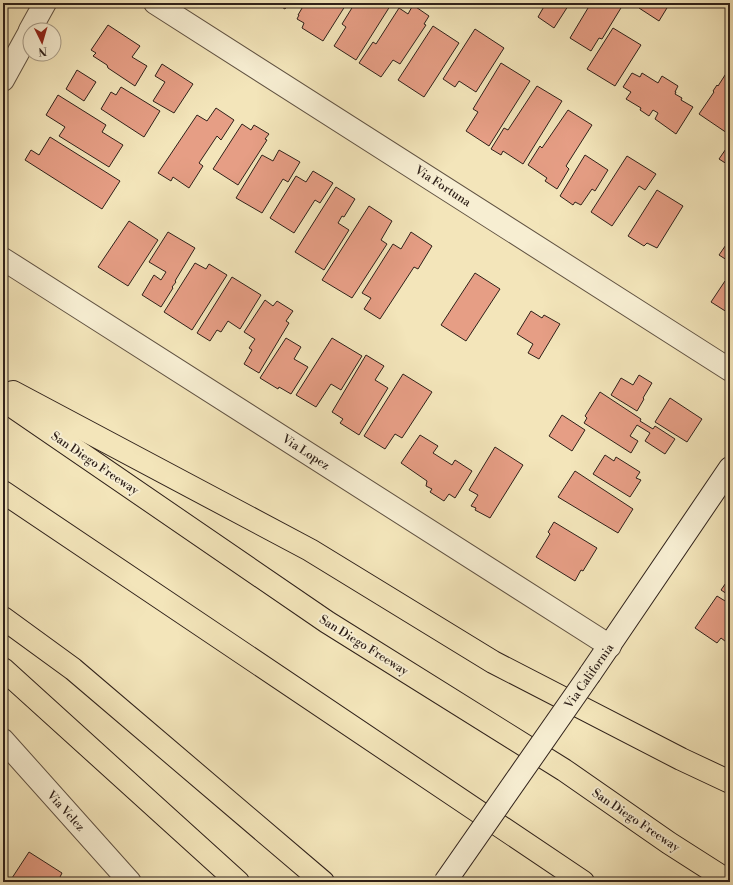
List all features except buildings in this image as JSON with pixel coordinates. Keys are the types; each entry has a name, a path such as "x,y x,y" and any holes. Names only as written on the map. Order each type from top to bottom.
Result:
{"highway":[{"path":"3,387 310,550 493,662 681,759 730,782"},
{"name":"San Diego Freeway","path":"3,400 327,622 564,770 669,843 730,882"},
{"path":"3,492 583,882"},
{"path":"3,618 73,669 323,882"},
{"path":"3,669 238,882"}],"street":[{"path":"34,22 45,3"},
{"name":"Via Fortuna","path":"155,3 730,370"},
{"path":"3,80 22,45"},
{"name":"Via Lopez","path":"3,259 610,646"},
{"name":"Via California","path":"445,882 610,646 730,468"},
{"name":"Via Velez","path":"3,740 130,882"}]}
